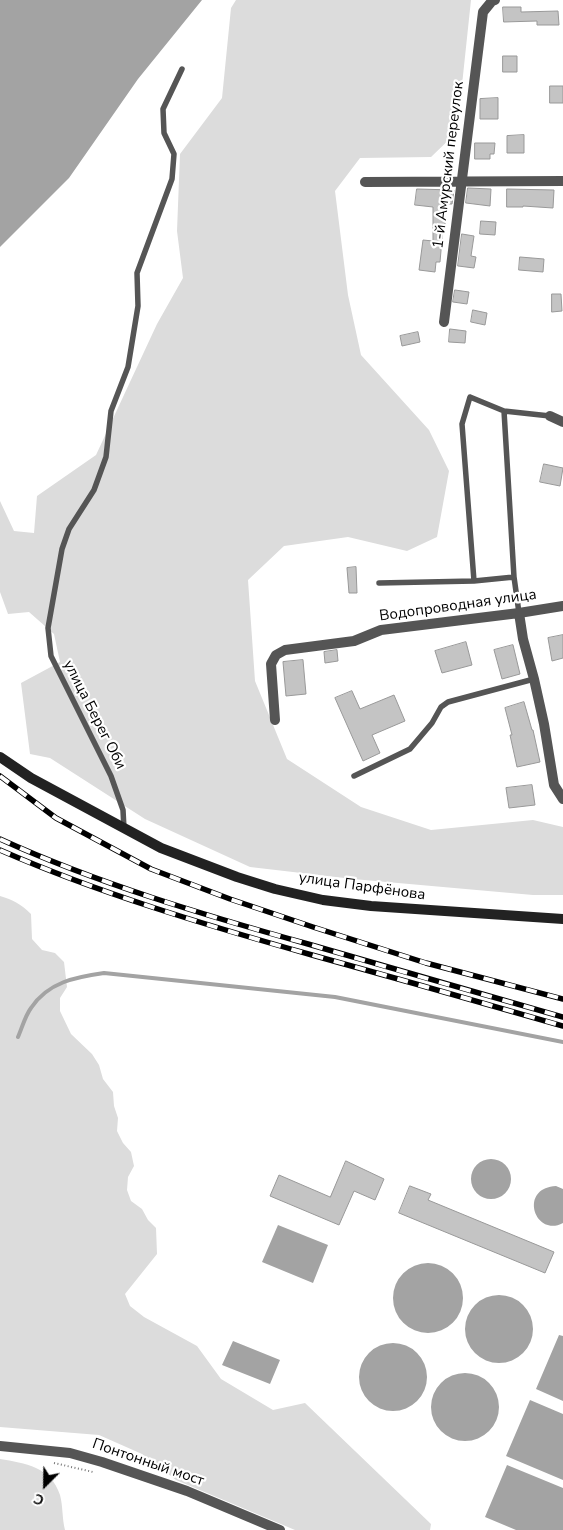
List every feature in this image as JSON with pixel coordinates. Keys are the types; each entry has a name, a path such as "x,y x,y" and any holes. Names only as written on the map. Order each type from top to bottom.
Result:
{"main road":[{"name":"улица Парфёнова","path":"0,757 31,778 124,830 161,848 237,877 275,889 323,900 371,906 563,920"}],"street":[{"name":"1-й Амурский переулок","path":"444,322 483,12 495,0"},
{"path":"365,182 462,180 563,181"},
{"path":"550,416 563,422"},
{"name":"Водопроводная улица","path":"275,720 271,664 276,655 285,650 354,642 381,630 563,606"},
{"path":"519,613 523,639 544,724 554,785 563,799"},
{"name":"Понтонный мост","path":"0,1446 70,1453 102,1462 187,1491 280,1530"}],"lane":[{"name":"улица Берег Оби","path":"124,830 123,810 111,776 51,656 48,628 62,549 69,529 94,490 106,457 111,411 128,367 138,306 137,273 172,179 174,154 164,133 163,109 182,68"},
{"path":"474,582 462,424 470,397 504,411 550,416"},
{"path":"504,411 514,577 519,613"},
{"path":"379,583 474,582 514,577"},
{"path":"354,776 410,749 432,723 441,707 448,702 534,680"}],"path":[{"path":"46,1461 98,1473"}],"shaded area":[{"path":"0,0 202,0 138,79 69,178 0,247"},
{"path":"236,0 471,0 457,132 431,157 360,158 335,191 348,295 361,355 429,430 449,471 437,537 407,551 348,537 284,546 248,580 255,681 287,759 361,807 431,830 533,820 563,827 563,895 533,895 353,879 250,867 145,819 50,758 30,754 21,683 60,662 54,634 29,612 8,614 0,592 0,501 14,531 34,533 37,496 96,455 157,324 183,278 177,231 180,154 222,98 231,8"},
{"path":"0,896 17,903 31,914 32,939 42,950 55,953 64,962 67,987 60,998 60,1011 71,1034 92,1054 99,1065 103,1079 113,1092 114,1106 118,1118 117,1131 123,1143 131,1152 134,1166 128,1177 127,1190 131,1201 142,1209 148,1220 156,1228 157,1254 125,1294 130,1306 144,1317 197,1346 221,1379 273,1410 305,1403 431,1524 430,1530 295,1530 176,1480 142,1454 99,1435 0,1427"},
{"path":"491,1159 505,1165 511,1179 505,1193 491,1199 477,1193 471,1179 477,1165"},
{"path":"556,1186 563,1189 563,1223 553,1226 545,1224 538,1218 534,1203 537,1195 544,1189"},
{"path":"278,1225 328,1245 313,1283 262,1262"},
{"path":"428,1263 447,1269 457,1279 463,1298 457,1317 447,1327 428,1333 409,1327 399,1317 393,1298 399,1279 409,1269"},
{"path":"492,1295 506,1295 518,1300 528,1310 533,1322 533,1336 528,1348 518,1358 506,1363 492,1363 480,1358 470,1348 465,1336 465,1322 470,1310 480,1300"},
{"path":"559,1335 563,1336 563,1401 536,1389"},
{"path":"233,1341 280,1360 270,1384 222,1365"},
{"path":"386,1343 400,1343 412,1348 422,1358 427,1370 427,1384 422,1396 412,1406 400,1411 386,1411 374,1406 364,1396 359,1384 359,1370 364,1358 374,1348"},
{"path":"458,1373 472,1373 484,1378 494,1388 499,1400 499,1414 494,1426 484,1436 472,1441 458,1441 446,1436 436,1426 431,1414 431,1400 436,1388 446,1378"},
{"path":"530,1400 563,1414 563,1480 506,1456"},
{"path":"0,1459 19,1462 36,1468 50,1478 60,1495 65,1530 0,1530"},
{"path":"507,1465 563,1488 563,1530 516,1530 485,1517"}],"building":[{"path":"503,7 521,7 521,12 558,11 559,25 537,25 537,21 504,22"},
{"path":"503,56 517,56 517,72 503,72"},
{"path":"550,86 563,86 563,103 550,103"},
{"path":"498,98 498,119 480,119 480,99"},
{"path":"524,135 524,153 507,153 507,136"},
{"path":"475,143 495,143 494,154 490,154 490,159 475,159"},
{"path":"468,188 491,189 490,206 466,203"},
{"path":"417,189 454,190 452,204 445,204 445,228 443,228 440,262 436,262 435,272 419,270 423,240 433,241 433,207 415,205"},
{"path":"507,189 554,190 553,208 507,207"},
{"path":"481,221 496,222 495,235 480,234"},
{"path":"462,234 474,236 471,256 476,257 474,268 458,266"},
{"path":"520,257 544,259 543,272 519,270"},
{"path":"455,290 469,292 467,304 453,302"},
{"path":"552,294 561,294 562,311 552,312"},
{"path":"473,310 487,313 485,325 471,322"},
{"path":"450,329 466,331 465,343 449,342"},
{"path":"418,332 420,342 402,346 400,336"},
{"path":"544,464 563,468 560,486 540,482"},
{"path":"356,567 357,593 349,593 347,568"},
{"path":"563,635 563,658 552,661 548,638"},
{"path":"466,642 472,665 442,673 435,651"},
{"path":"513,645 520,674 502,679 494,650"},
{"path":"337,650 338,661 325,663 324,652"},
{"path":"303,660 306,694 286,696 283,662"},
{"path":"352,691 360,709 394,695 405,721 372,735 380,753 363,761 335,698"},
{"path":"524,702 540,762 517,767 505,708"},
{"path":"532,785 535,805 509,808 506,788"},
{"path":"346,1161 384,1179 375,1200 354,1191 339,1225 270,1196 279,1175 330,1197"},
{"path":"410,1186 431,1194 428,1200 554,1252 545,1273 399,1213"}],"waterway":[{"path":"18,1037 29,1011 46,992 63,982 83,976 104,973 335,997 563,1042"}],"railway":[{"path":"0,776 56,818 151,869 230,899 426,963 563,999"},
{"path":"0,839 75,870 152,898 563,1017"},
{"path":"0,850 76,881 193,920 563,1026"}]}
